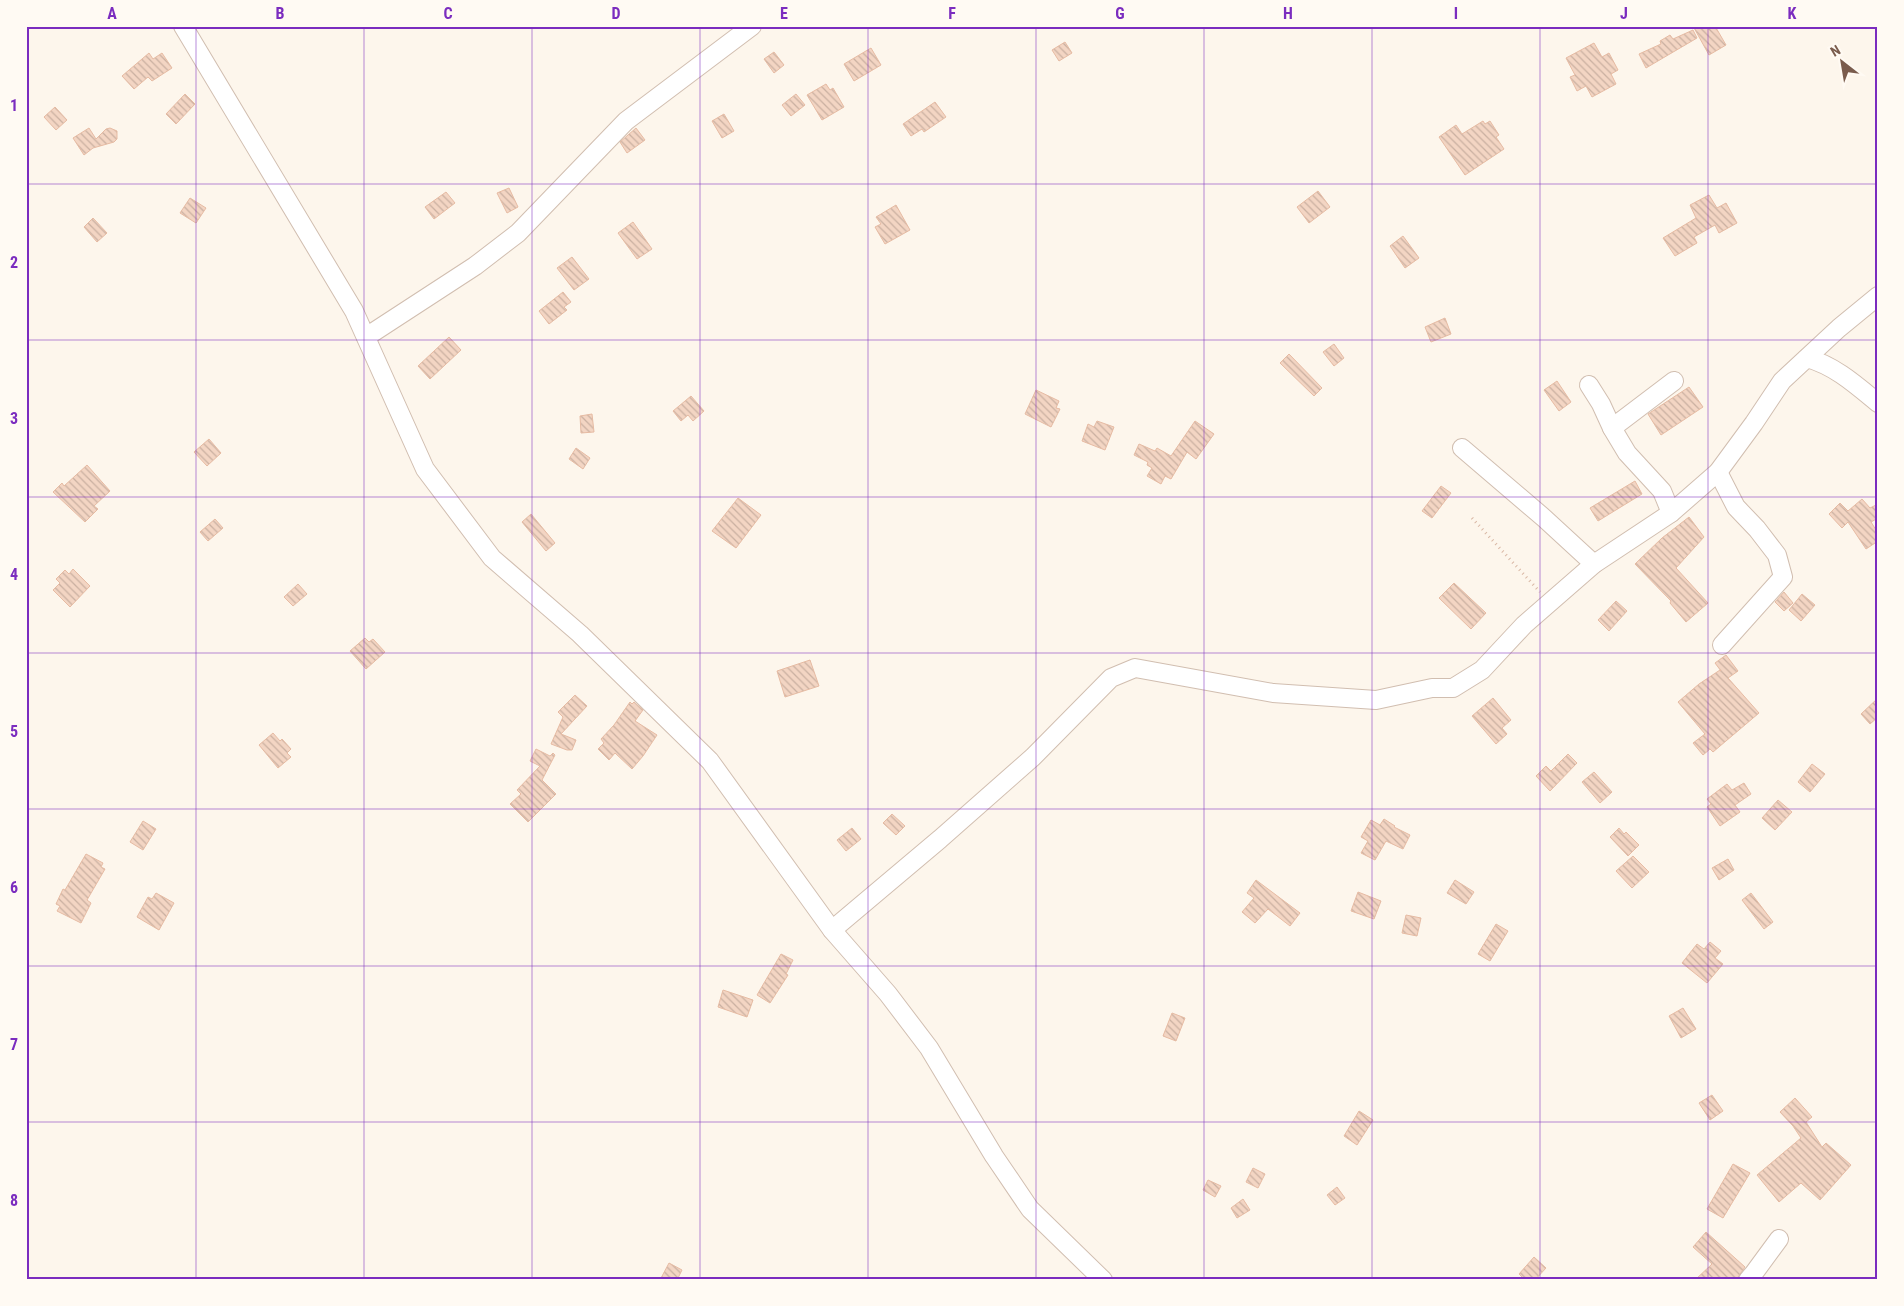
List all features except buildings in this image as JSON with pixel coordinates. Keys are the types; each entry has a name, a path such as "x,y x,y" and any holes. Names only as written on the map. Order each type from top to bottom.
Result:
{"street":[{"path":"183,26 354,311 425,469 492,558 580,634 710,761 832,930 888,994 929,1048 994,1156 1030,1210 1103,1280"},
{"path":"366,337 475,266 518,233 626,121 752,26"},
{"path":"832,930 1034,757 1111,678 1135,668 1272,693 1376,700 1432,688 1454,688 1482,670 1524,626 1594,564 1671,514 1718,472 1754,423 1782,380 1878,296"},
{"path":"1807,358 1824,363 1847,377 1878,403"},
{"path":"1612,428 1674,381"},
{"path":"1590,384 1627,453 1662,490 1671,514"},
{"path":"1462,448 1544,518 1594,564"},
{"path":"1718,472 1736,507 1758,529 1777,555 1783,577 1722,645"},
{"path":"1748,1280 1778,1239"}],"path":[{"path":"1472,518 1550,603"}]}
